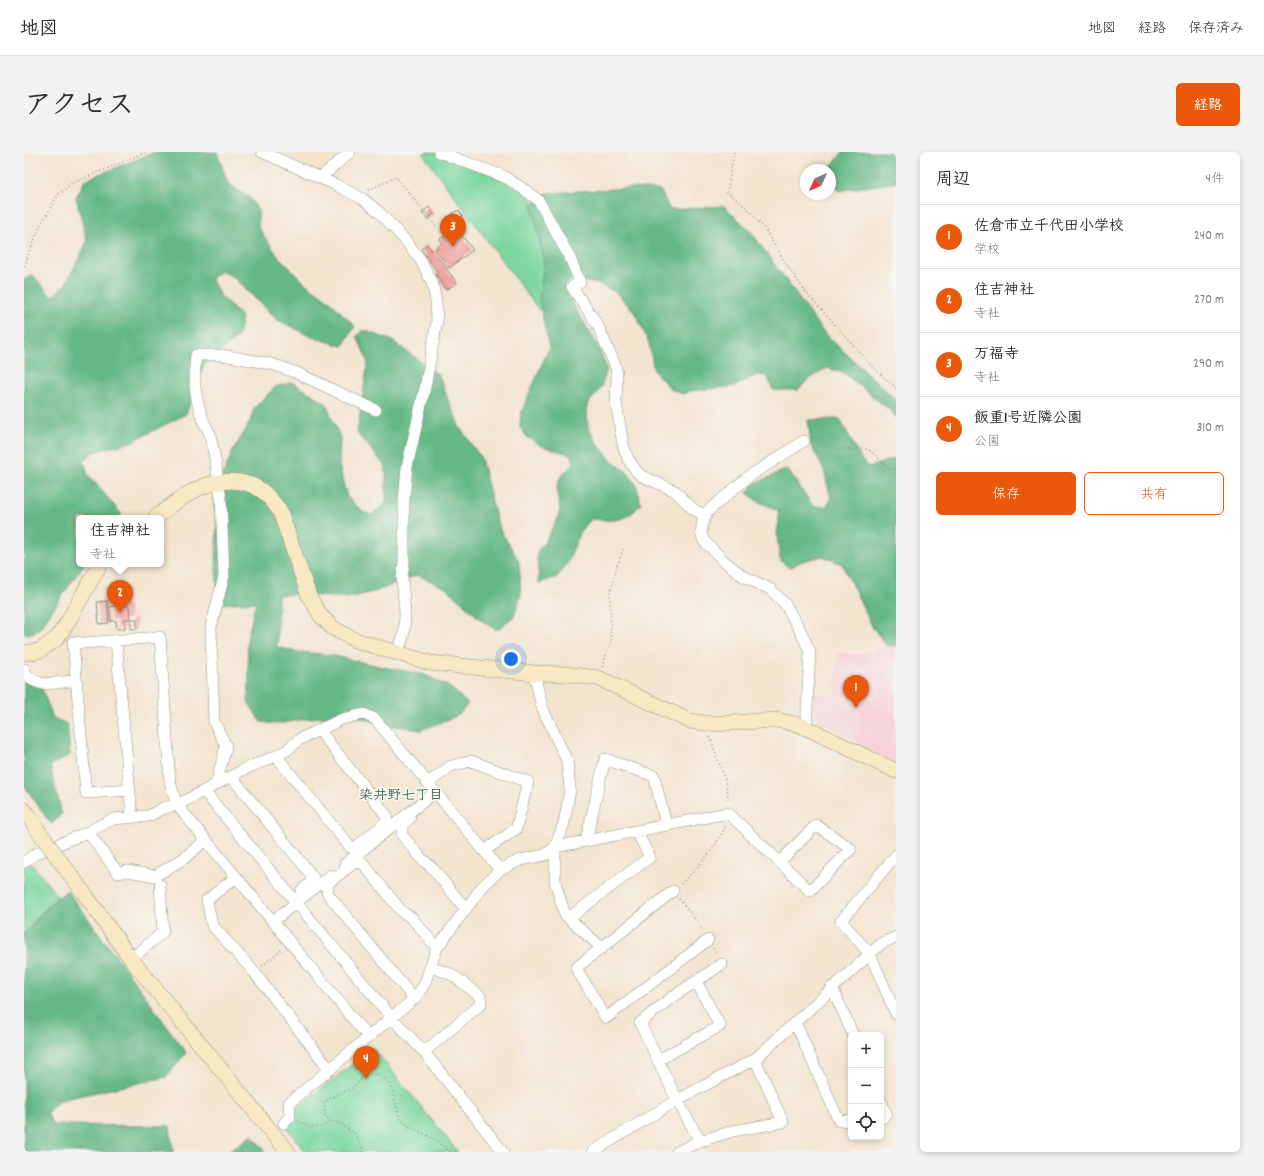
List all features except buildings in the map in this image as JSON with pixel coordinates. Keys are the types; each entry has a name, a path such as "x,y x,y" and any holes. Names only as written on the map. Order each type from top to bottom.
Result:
{"street":[{"path":"262,152 363,199 379,212 406,240 420,259 432,282 436,301 437,321 433,348 407,467 404,500 404,562 402,577 405,613 404,633 398,653"},
{"path":"320,178 350,152"},
{"path":"439,152 505,177 539,201 570,258 580,282 572,287 597,324 615,365 617,374 616,402 623,445 628,459 637,472 642,476 675,491 693,509 706,516"},
{"path":"216,784 226,746 214,722 211,627 224,576 221,499 210,434 203,420 195,388 194,365 196,354 222,355 272,364 297,373 376,410"},
{"path":"804,441 748,477 708,511 703,522 701,533 704,541 724,561 743,576 770,589 785,604 801,632 810,652 806,728"},
{"path":"159,515 188,493 208,484 230,481 245,484 259,489 271,499 280,511 309,596 321,616 333,628 355,640 430,663 598,678 690,721 711,724 777,720 806,728 896,771"},
{"path":"24,653 39,651 56,639 66,625 98,567"},
{"path":"130,790 86,793 73,642 84,643 160,637 170,782 177,804 368,1038"},
{"path":"116,641 132,816"},
{"path":"24,669 33,680 42,684 76,680"},
{"path":"534,673 542,707 567,761 570,790 564,823 555,847 555,882 565,915 602,948"},
{"path":"24,862 35,854 88,832 113,819 132,816 149,816 162,808 177,804 245,769 276,756 287,750 300,739 342,719 364,714 375,719 500,870"},
{"path":"276,756 350,847 356,847 385,823 387,816 319,730"},
{"path":"586,841 605,759 654,776 666,825"},
{"path":"466,908 402,835 402,825 434,790 451,766 471,761 528,782 516,829 484,851"},
{"path":"231,776 313,877 310,883 295,900"},
{"path":"204,790 392,1018 424,1052 503,1152"},
{"path":"271,920 434,790"},
{"path":"24,810 131,959 288,1152"},
{"path":"287,1120 289,1103 414,999 424,985 437,948 482,887 500,870 520,860 545,855 555,847 728,813 810,891 851,849 816,825 780,862"},
{"path":"569,918 650,857 636,831"},
{"path":"88,832 118,873 128,871 155,876 183,859 206,840"},
{"path":"896,855 841,921 870,954 896,1014"},
{"path":"414,999 327,893 328,883 354,862 362,862 402,912 412,918 437,948"},
{"path":"236,877 207,900 212,925 254,972 330,1070"},
{"path":"131,959 163,932 160,885"},
{"path":"673,891 576,968 606,1018 708,940"},
{"path":"592,1152 678,1100 755,1059 832,987 882,943 896,937"},
{"path":"700,1141 640,1023 671,998 722,964"},
{"path":"424,1052 481,1004 480,996 451,974 430,967"},
{"path":"658,1060 720,1026 696,981"},
{"path":"832,987 852,1032"},
{"path":"794,1022 839,1121 848,1120"},
{"path":"677,1152 700,1141 740,1130 783,1122 755,1059"}],"path":[{"path":"24,266 40,226 58,195 62,191 70,184 146,152"},
{"path":"734,152 727,192 747,208 764,228 788,268 805,292 871,365 896,388"},
{"path":"356,195 396,177 436,226"},
{"path":"804,441 820,437 828,446 833,448 868,449 890,469 896,469"},
{"path":"598,678 612,641 610,593 617,566 624,548"},
{"path":"706,724 725,780 729,803 726,826 715,846 697,868 673,891 696,920 722,964"},
{"path":"254,972 290,943"},
{"path":"364,1152 355,1134 339,1123 330,1121 325,1115 324,1103 330,1097 338,1095 354,1086 364,1075 377,1074 387,1080 391,1085 401,1120 407,1125 434,1139 450,1152"},
{"path":"287,1120 310,1127 323,1127 330,1121"}],"shaded area":[{"path":"879,648 896,648 896,762 883,757 818,720 814,692 835,696 837,653 872,654"}],"green space":[{"path":"155,152 217,152 228,184 248,196 258,210 258,227 277,255 306,284 331,302 355,326 343,346 312,337 276,319 234,278 222,270 211,278 219,294 242,317 238,337 204,365 186,414 131,442 94,452 84,461 87,473 122,515 76,515 76,567 82,567 40,628 30,634 24,633 24,280 33,275 52,297 66,284 87,242 76,197 85,180"},
{"path":"432,152 488,173 523,191 539,207 548,261 545,307 539,310 423,154"},
{"path":"843,152 896,152 896,182 840,191 836,188 836,164 833,164"},
{"path":"631,188 660,190 670,210 724,206 752,233 823,332 896,400 896,418 892,412 844,373 827,368 808,380 798,390 773,390 767,376 756,375 735,386 690,391 682,394 671,389 654,371 649,343 635,312 615,292 599,284 571,279 564,288 597,345 607,369 601,388 587,405 588,427 597,443 608,457 628,473 636,484 641,504 624,518 613,520 592,519 580,531 568,562 557,577 539,583 537,552 546,540 558,518 560,509 557,487 561,476 574,463 572,455 542,446 527,437 520,427 521,413 549,348 539,300 544,262 532,204 547,193"},
{"path":"363,330 391,340 439,375 460,428 481,458 498,526 519,561 521,595 514,616 497,630 481,620 448,589 418,575 374,592 347,598 294,594 278,595 277,647 298,652 330,655 423,674 451,688 468,704 454,717 421,730 378,723 355,716 318,717 277,724 261,722 248,702 249,679 247,640 256,602 219,604 216,571 217,517 213,499 232,453 250,422 254,408 275,387 292,382 326,403 340,438 339,466 347,497 363,512 372,515 386,503 386,467 357,433 368,362 357,336"},
{"path":"840,419 862,461 870,467 896,458 896,646 887,646 873,628 842,564 822,556 800,562 789,568 780,560 777,535 779,520 778,510 759,502 747,493 754,484 787,469 813,506 826,507 831,499 824,470 811,445 808,420"},
{"path":"24,679 42,689 53,718 67,724 70,755 50,766 62,815 51,824 24,785"},
{"path":"31,863 58,897 46,908 24,935 24,867"},
{"path":"67,890 186,1053 166,1077 60,1100 47,1113 53,1125 170,1126 173,1152 24,1152 24,935 46,908"},
{"path":"373,1048 458,1152 306,1152 287,1128 294,1110"},
{"path":"252,1135 266,1152 227,1152"}],"place":[{"name":"万福寺","path":"453,247"},
{"name":"住吉神社","path":"120,613"},
{"name":"佐倉市立千代田小学校","path":"856,708"},
{"name":"飯重1号近隣公園","path":"366,1079"}],"district":[{"name":"染井野七丁目","path":"401,796"}]}
